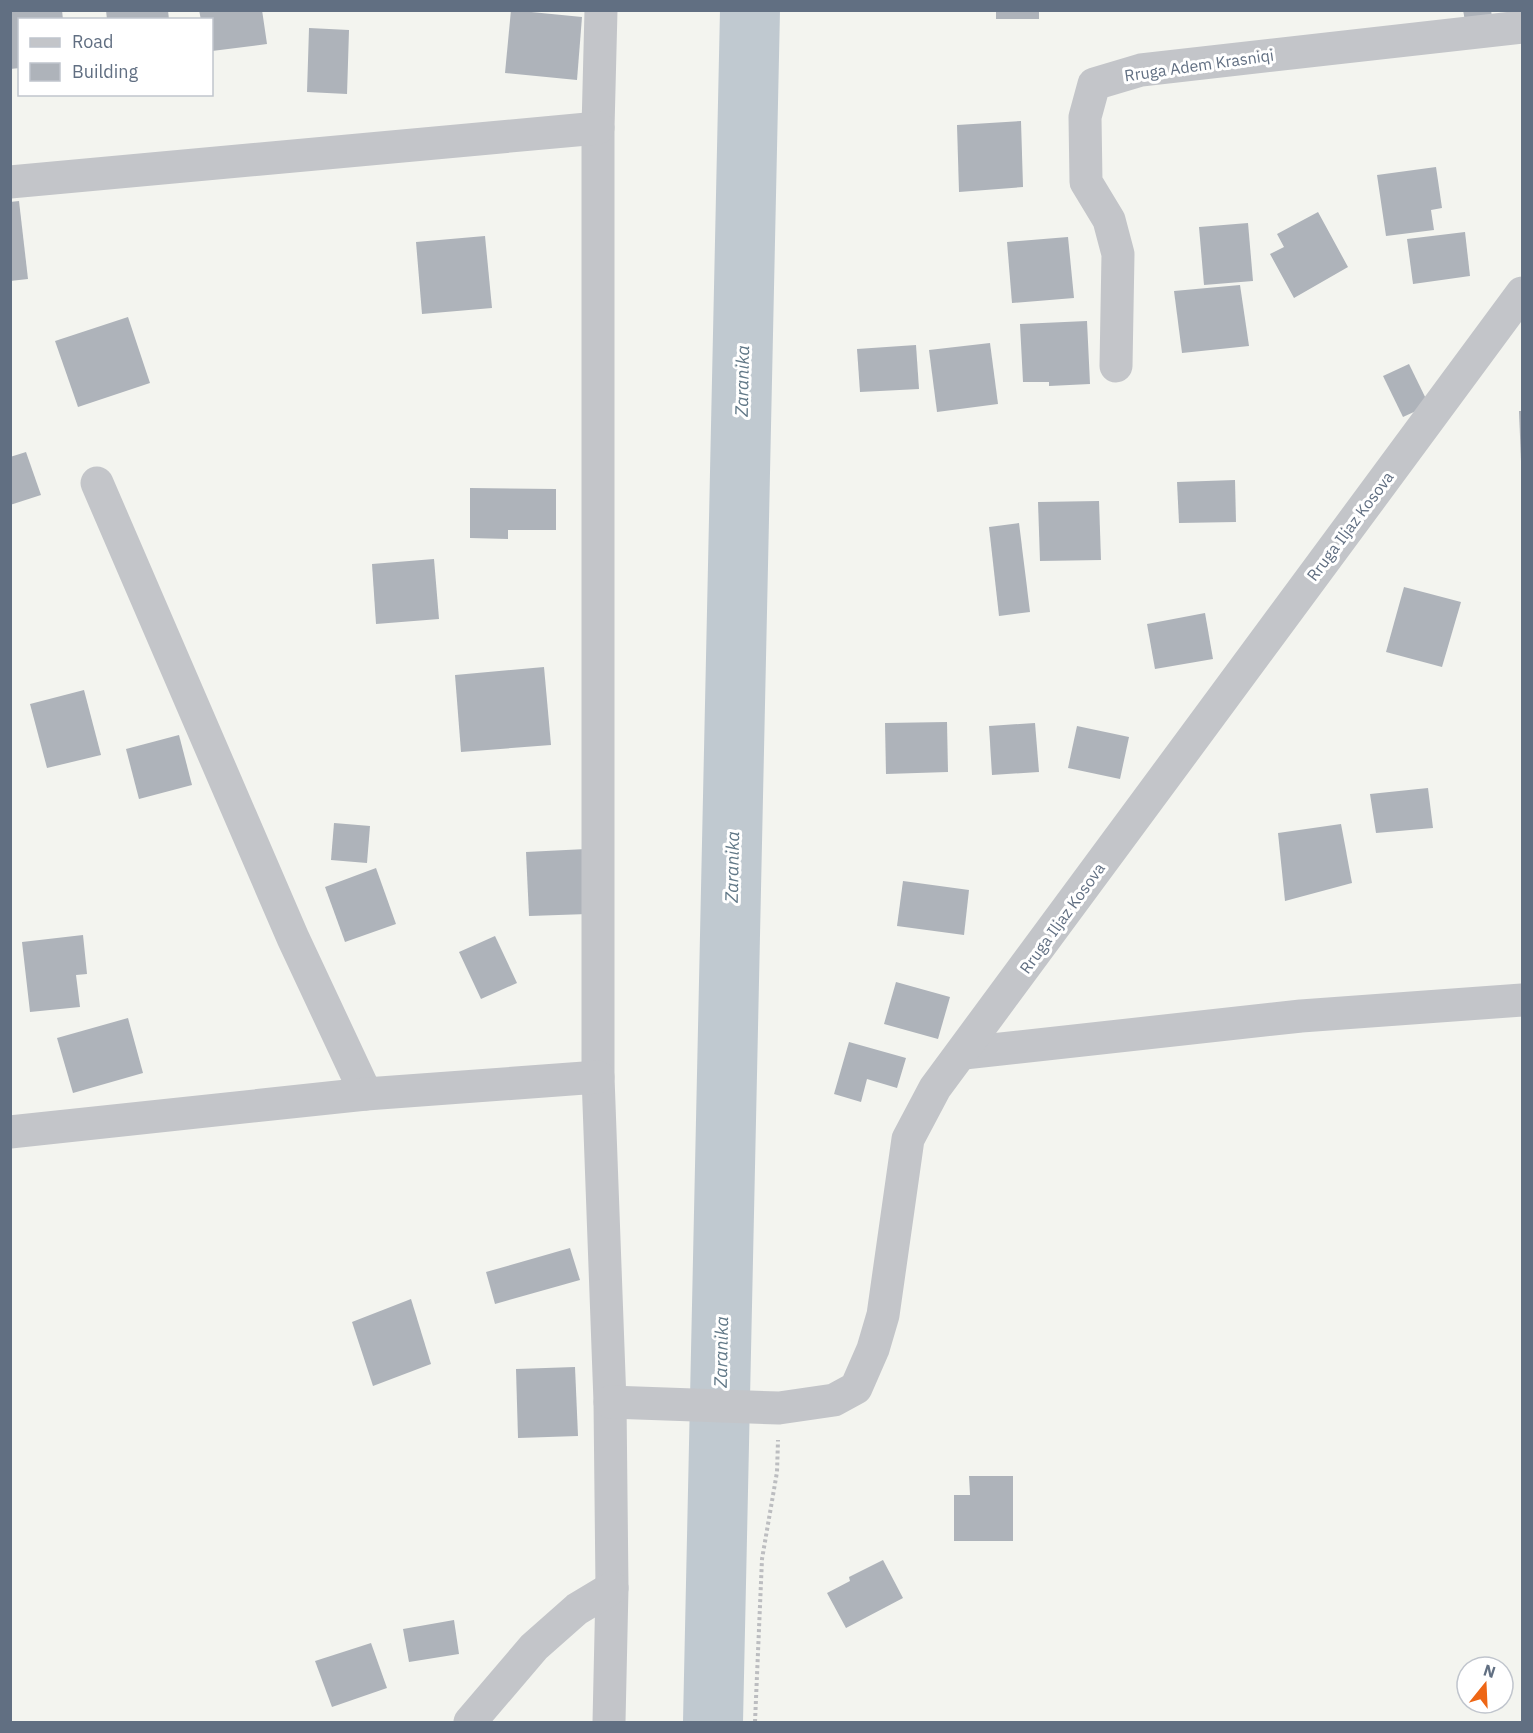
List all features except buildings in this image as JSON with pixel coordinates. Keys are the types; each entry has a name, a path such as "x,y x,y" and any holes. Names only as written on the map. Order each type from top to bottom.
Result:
{"street":[{"path":"601,10 598,128 598,1077 610,1402 612,1588 609,1722"},
{"name":"Rruga Adem Krasniqi","path":"1116,366 1118,254 1109,219 1086,182 1085,117 1094,84 1141,70 1522,27"},
{"path":"10,182 598,128"},
{"name":"Rruga Iljaz Kosova","path":"610,1402 779,1408 834,1400 856,1388 873,1349 883,1315 908,1139 936,1088 1522,293"},
{"path":"97,483 293,938 366,1094"},
{"path":"964,1053 1301,1016 1522,1000"},
{"path":"10,1132 366,1094 598,1077"},
{"path":"470,1722 534,1647 577,1609 612,1588"}],"path":[{"path":"755,1722 762,1559 777,1472 779,1408"}],"waterway":[{"name":"Zaranika","path":"713,1722 750,10"}]}
